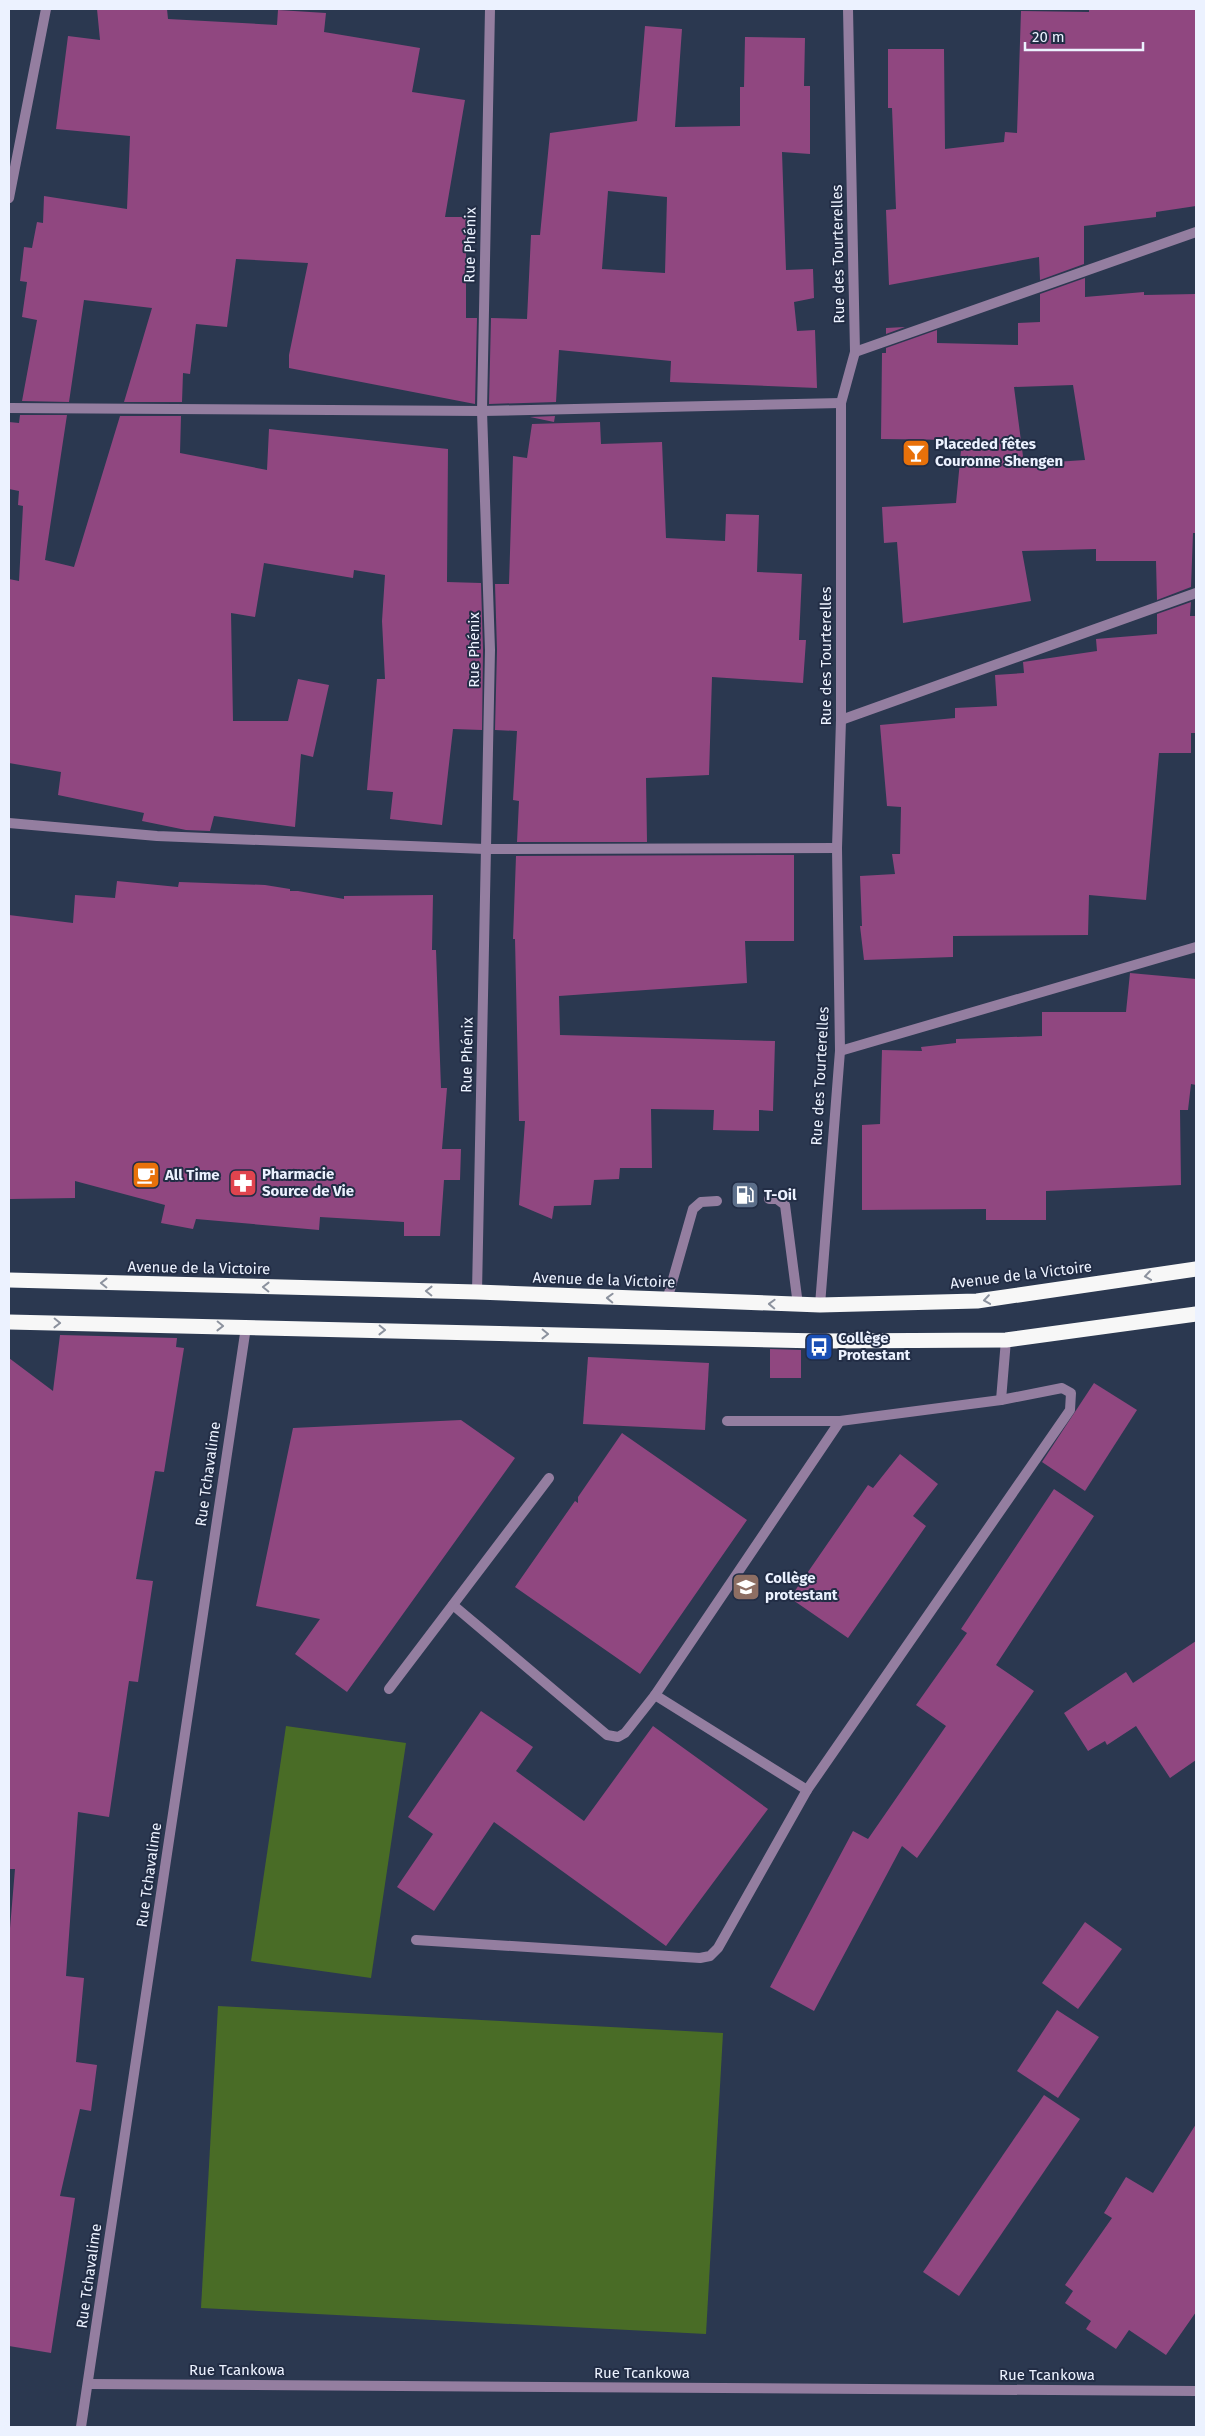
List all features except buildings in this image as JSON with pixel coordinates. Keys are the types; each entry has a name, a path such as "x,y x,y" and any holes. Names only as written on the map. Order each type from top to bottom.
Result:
{"highway":[{"name":"Avenue de la Victoire","path":"9,1280 477,1292 820,1305 978,1301 1196,1269"},
{"path":"9,1322 820,1341 1006,1340 1196,1314"}],"street":[{"path":"9,198 46,9"},
{"name":"Rue Phénix","path":"477,1292 490,650 482,411 490,9"},
{"name":"Rue des Tourterelles","path":"820,1305 840,1051 837,848 841,720 841,403 854,352 848,9"},
{"path":"854,352 1196,232"},
{"path":"9,408 482,411 841,403"},
{"path":"841,720 1196,593"},
{"path":"9,823 157,836 486,849 837,848"},
{"path":"840,1051 1196,947"},
{"path":"769,1199 777,1198 784,1205 798,1305"},
{"path":"667,1300 693,1209 701,1202 717,1201"},
{"name":"Rue Tchavalime","path":"81,2427 246,1327"},
{"path":"1001,1400 1006,1340"},
{"path":"416,1940 700,1958 710,1956 718,1948 808,1790 1070,1410 1072,1403 1071,1394 1062,1388 1001,1400 840,1421 727,1421"},
{"path":"453,1605 607,1735 618,1737 626,1733 654,1695 840,1421"},
{"path":"389,1689 550,1478"},
{"path":"654,1695 808,1790"},
{"name":"Rue Tcankowa","path":"88,2384 1196,2391"}],"green space":[{"path":"286,1726 406,1743 371,1978 251,1961"},
{"path":"218,2006 723,2033 706,2334 201,2308"}],"place":[{"name":"Placeded fêtes Couronne Shengen","path":"916,453"},
{"name":"All Time","path":"146,1175"},
{"name":"Pharmacie Source de Vie","path":"243,1183"},
{"name":"T-Oil","path":"745,1195"},
{"name":"Collège Protestant","path":"819,1347"},
{"name":"Collège protestant","path":"746,1587"}]}
